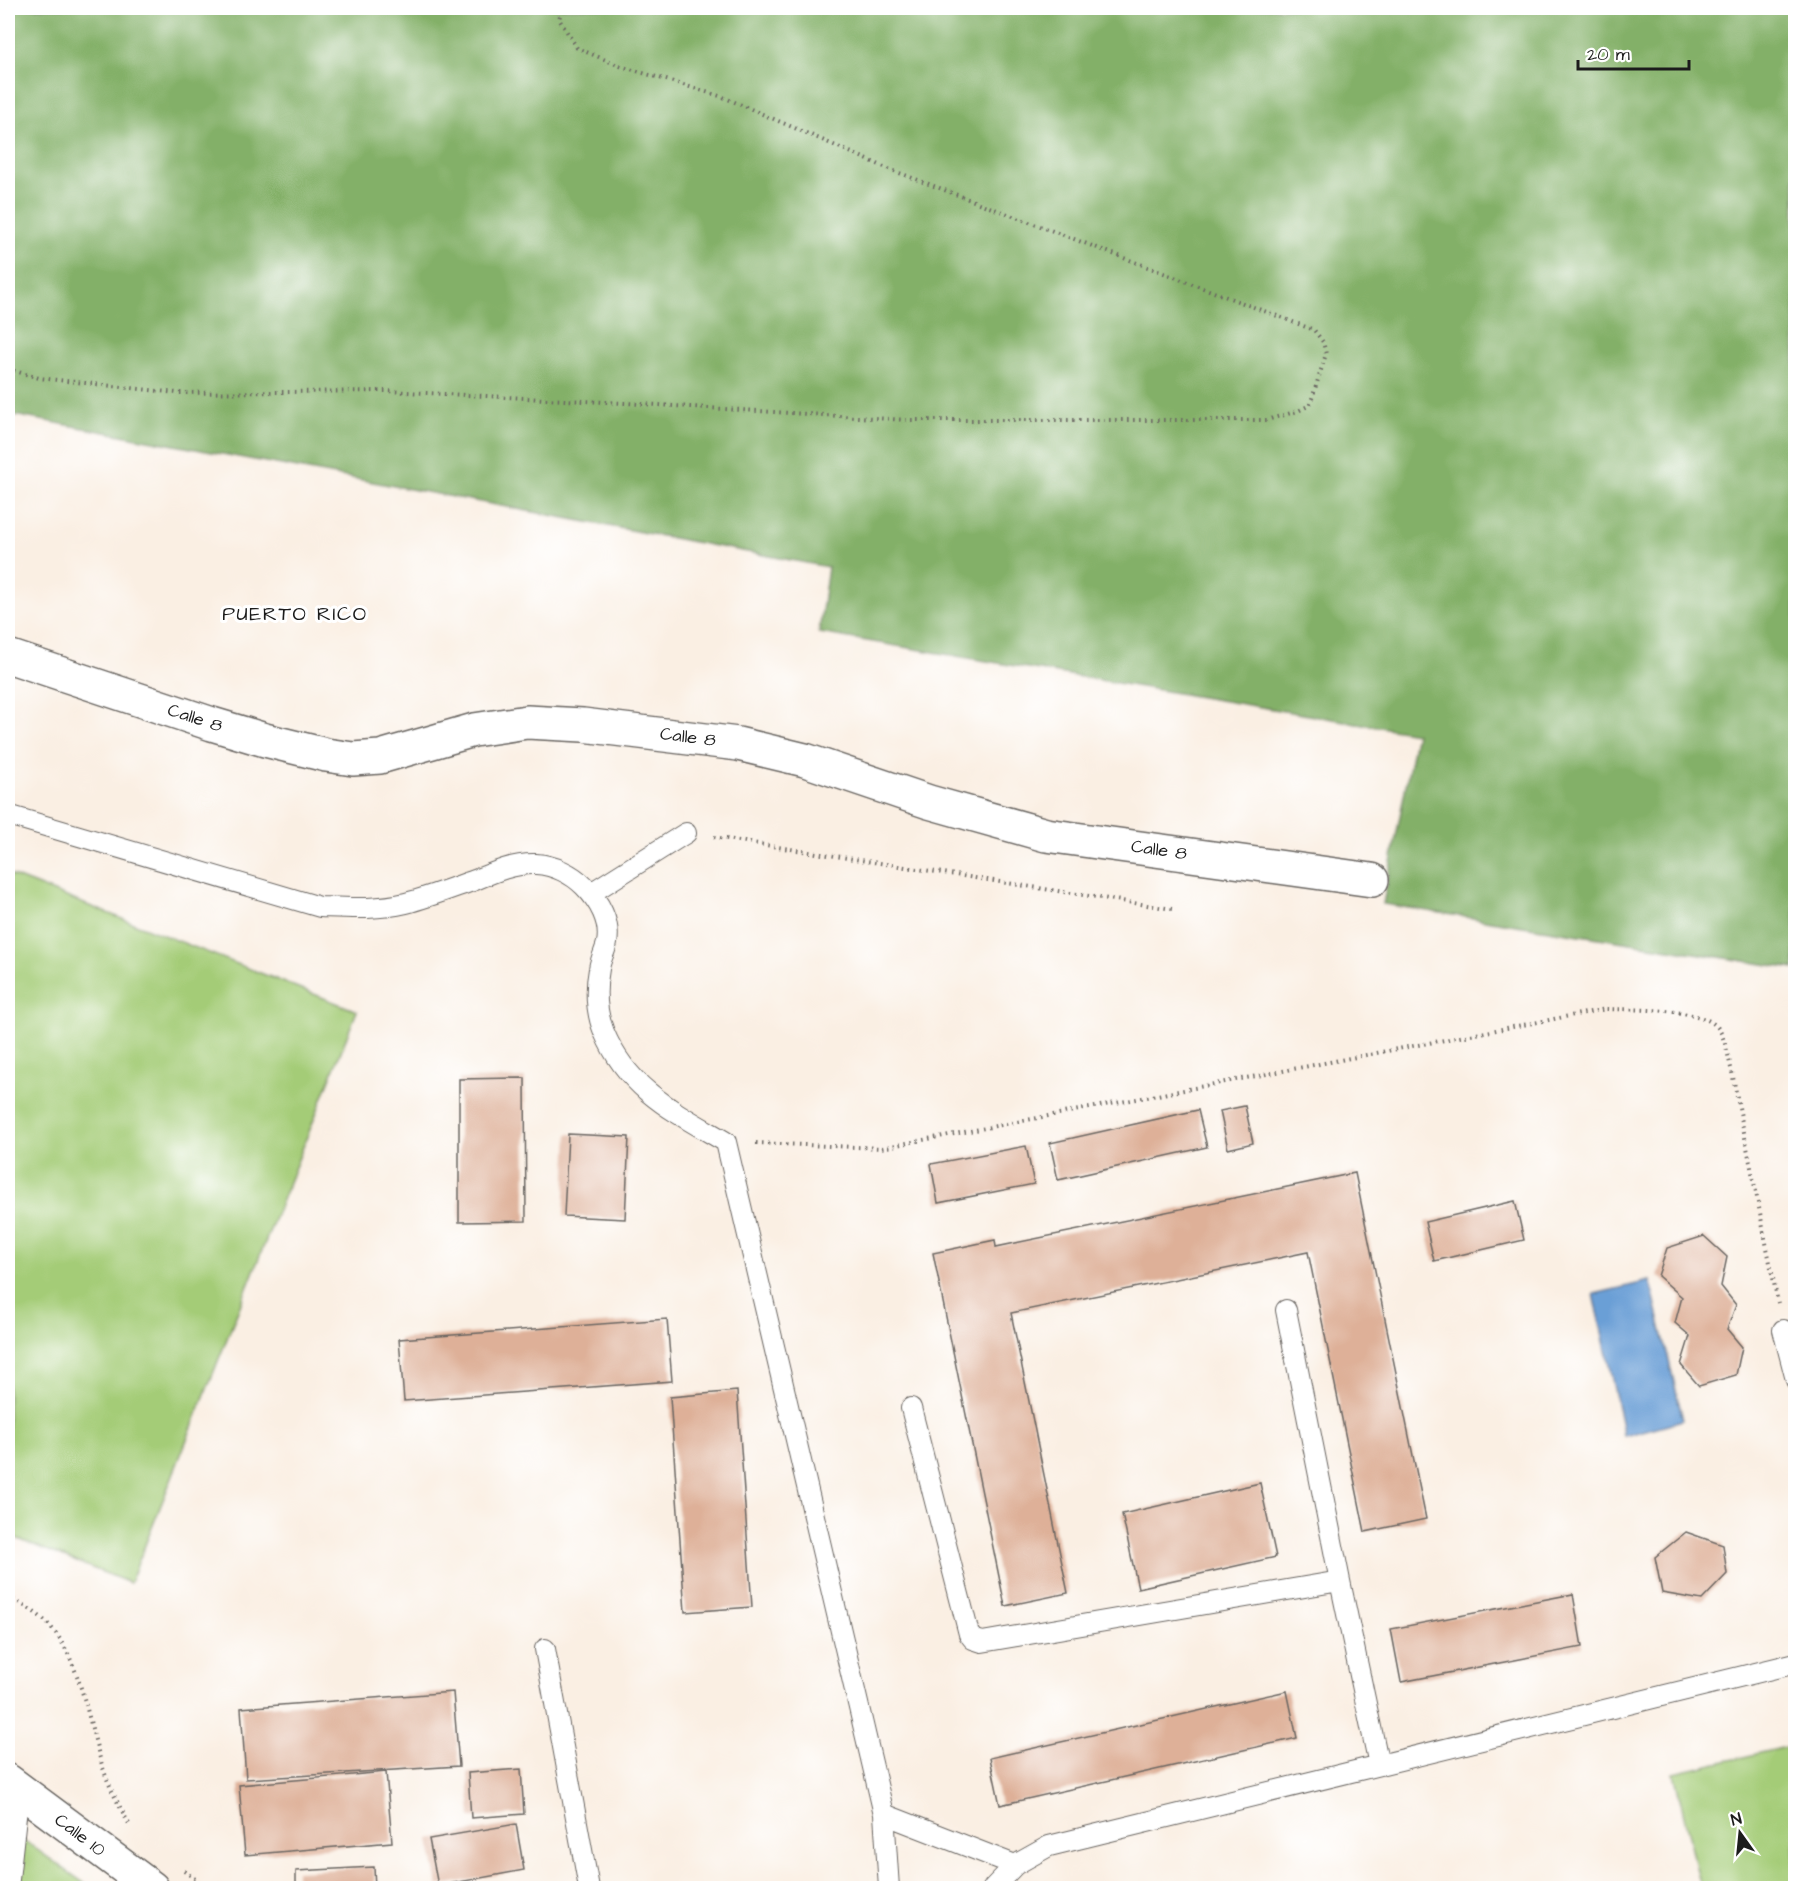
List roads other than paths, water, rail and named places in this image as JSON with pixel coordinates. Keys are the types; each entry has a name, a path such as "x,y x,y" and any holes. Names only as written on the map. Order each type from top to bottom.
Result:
{"street":[{"name":"Calle 8","path":"8,656 212,724 326,755 352,759 380,757 474,730 527,722 583,725 738,744 805,760 929,802 1046,835 1372,880"},
{"name":"Calle 10","path":"13,1785 152,1888"}],"lane":[{"path":"8,815 320,907 367,909 405,903 443,892 515,865 536,864 559,869 578,880 591,893 601,907 606,922 607,941 599,969 597,1004 603,1030 611,1046 628,1073 658,1102 726,1142 884,1814 889,1888"},
{"path":"591,893 686,833"},
{"path":"1286,1310 1379,1765"},
{"path":"1784,1330 1796,1380"},
{"path":"911,1408 969,1634 973,1639 982,1642 1340,1581"},
{"path":"545,1649 589,1888"},
{"path":"993,1888 1015,1865 1049,1846 1796,1663"},
{"path":"8,1888 13,1785"},
{"path":"884,1814 1015,1865"}],"water":[{"path":"1650,1281 1683,1420 1624,1436 1594,1294"}],"district":[{"name":"PUERTO RICO","path":"295,614"}]}
